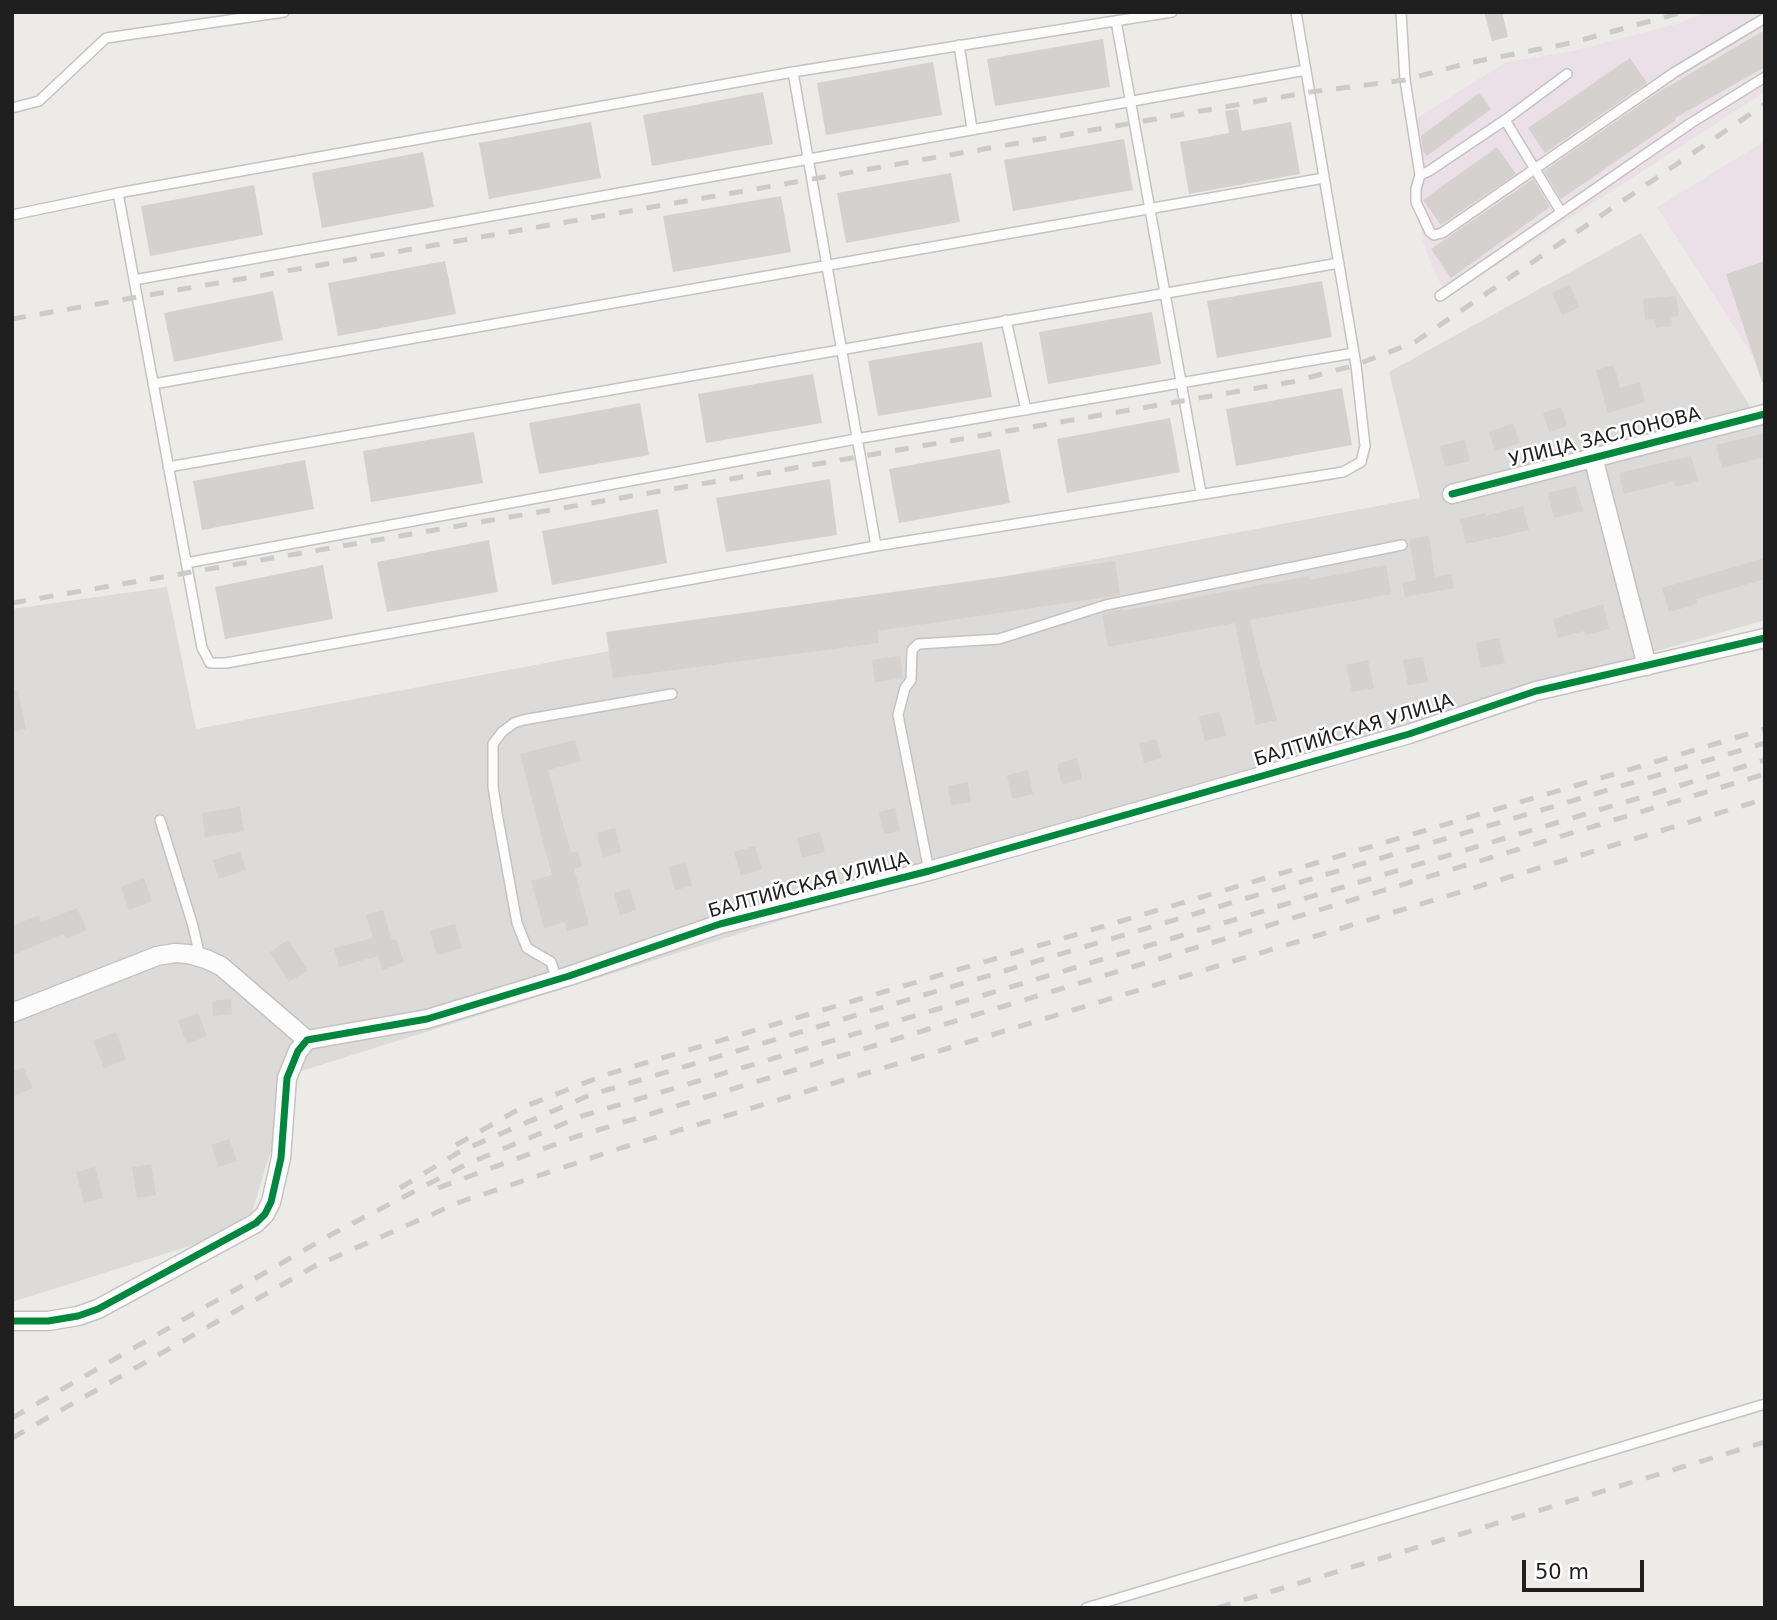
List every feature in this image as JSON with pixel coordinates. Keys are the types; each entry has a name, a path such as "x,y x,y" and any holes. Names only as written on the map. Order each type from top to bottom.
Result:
{"street":[{"name":"УЛИЦА ЗАСЛОНОВА","path":"1452,494 1765,414"},
{"path":"1593,457 1647,666"},
{"name":"БАЛТИЙСКАЯ УЛИЦА","path":"307,1040 427,1019 557,980 720,924 929,871 1409,734 1536,691 1765,638"},
{"path":"12,1013 157,957 175,953 200,957 221,966 307,1040 298,1051 287,1077 281,1158 271,1202 256,1223 98,1309 78,1317 48,1321 12,1321"}],"lane":[{"path":"12,108 39,100 106,38 284,12"},
{"path":"12,215 118,193 793,72 1172,12"},
{"path":"118,193 202,648 210,663 226,663 876,547 1343,472 1362,462 1366,446 1354,353 1296,12"},
{"path":"1401,12 1405,80 1420,175 1416,202 1434,235 1442,233 1675,72 1765,18"},
{"path":"1116,21 1201,493"},
{"path":"959,46 972,130"},
{"path":"134,280 1306,70"},
{"path":"793,72 876,547"},
{"path":"1420,175 1505,120 1567,74"},
{"path":"1440,296 1691,123 1765,78"},
{"path":"1505,120 1562,212"},
{"path":"153,384 1324,178"},
{"path":"169,467 1339,263"},
{"path":"1006,320 1026,410"},
{"path":"186,563 856,439 1354,353"},
{"path":"929,871 898,715 905,688 911,680 912,650 918,643 999,639 1106,605 1402,545"},
{"path":"557,980 551,962 527,948 517,923 496,813 493,744 496,737 523,720 672,694"},
{"path":"160,820 200,957"},
{"path":"1086,1608 1765,1405"}],"shaded area":[{"path":"1707,12 1765,12 1765,92 1448,297 1433,270 1423,242 1412,121 1506,62 1573,51 1676,24"},
{"path":"1765,141 1765,375 1657,207"},
{"path":"1641,233 1758,419 1765,417 1765,620 1471,704 295,1073 247,1228 12,1302 12,609 167,587 196,729 1420,498 1389,372"}],"building":[{"path":"1484,12 1502,12 1508,37 1492,41"},
{"path":"1765,30 1765,67 1675,118 1676,120 1561,199 1544,171 1657,93"},
{"path":"1103,39 1110,87 995,106 987,59"},
{"path":"1630,58 1647,83 1545,153 1528,128"},
{"path":"933,62 942,115 826,135 817,83"},
{"path":"763,92 773,144 652,166 643,115"},
{"path":"1479,93 1491,109 1427,156 1423,151 1421,136"},
{"path":"1238,109 1242,131 1291,122 1300,174 1189,194 1180,142 1229,133 1225,111"},
{"path":"591,122 601,178 489,199 479,143"},
{"path":"1124,139 1133,190 1013,211 1004,160"},
{"path":"1497,147 1516,174 1441,225 1423,200"},
{"path":"423,152 434,207 322,228 312,173"},
{"path":"951,173 960,222 846,243 837,193"},
{"path":"1533,179 1550,207 1451,278 1431,249"},
{"path":"254,185 263,235 150,256 141,206"},
{"path":"781,196 791,252 673,272 663,216"},
{"path":"445,261 456,314 338,336 328,283"},
{"path":"1765,261 1765,382 1762,382 1726,274"},
{"path":"1322,281 1332,337 1217,358 1207,301"},
{"path":"1569,285 1580,307 1562,315 1552,293"},
{"path":"273,291 283,340 174,362 164,313"},
{"path":"1676,296 1679,316 1671,317 1672,326 1656,328 1655,319 1645,320 1643,299"},
{"path":"1152,312 1161,364 1048,384 1039,332"},
{"path":"982,342 992,397 878,416 868,361"},
{"path":"1614,365 1620,388 1640,382 1645,402 1608,413 1596,370"},
{"path":"813,374 822,423 706,443 698,394"},
{"path":"1342,388 1352,445 1236,466 1226,409"},
{"path":"640,403 649,455 539,474 529,423"},
{"path":"1561,407 1567,426 1549,432 1543,413"},
{"path":"1170,418 1180,472 1067,493 1057,439"},
{"path":"1513,423 1520,443 1495,451 1489,432"},
{"path":"474,432 483,483 371,502 363,451"},
{"path":"1765,433 1765,457 1722,468 1716,445"},
{"path":"1465,440 1470,461 1445,467 1440,446"},
{"path":"1000,449 1010,503 899,523 889,469"},
{"path":"1691,456 1698,481 1676,487 1674,481 1624,494 1619,473"},
{"path":"305,460 314,509 202,530 193,481"},
{"path":"830,479 837,535 726,552 716,498"},
{"path":"1576,486 1583,511 1554,518 1548,493"},
{"path":"1523,506 1529,530 1466,544 1460,519 1486,513 1486,516"},
{"path":"658,509 667,563 552,585 542,531"},
{"path":"1429,536 1435,577 1451,574 1454,588 1405,597 1402,583 1416,580 1409,539"},
{"path":"489,540 498,592 387,612 377,562"},
{"path":"1765,558 1765,579 1696,599 1697,604 1669,612 1662,588"},
{"path":"1115,561 1120,595 878,631 879,643 613,678 606,632"},
{"path":"323,565 333,619 225,639 215,587"},
{"path":"1386,565 1391,594 1250,620 1277,720 1256,725 1235,623 1108,647 1102,614 1108,612 1309,576 1310,580"},
{"path":"1603,604 1609,629 1585,635 1584,631 1558,638 1553,619"},
{"path":"1499,638 1505,663 1481,668 1476,643"},
{"path":"900,656 903,678 875,682 872,660"},
{"path":"1423,657 1428,682 1408,685 1403,660"},
{"path":"1368,660 1374,688 1352,692 1346,665"},
{"path":"12,691 18,691 26,729 12,732"},
{"path":"1220,712 1226,736 1205,741 1199,716"},
{"path":"1156,739 1162,758 1144,763 1139,744"},
{"path":"575,740 581,761 548,770 571,853 578,851 582,866 574,869 589,925 567,931 565,922 544,928 531,881 552,875 520,754"},
{"path":"1077,758 1082,779 1062,784 1057,764"},
{"path":"1028,770 1033,794 1012,799 1007,775"},
{"path":"968,782 971,802 951,805 948,786"},
{"path":"240,807 244,831 205,837 202,813"},
{"path":"895,808 900,831 884,834 879,812"},
{"path":"615,828 621,852 603,857 597,833"},
{"path":"820,832 825,852 802,858 797,838"},
{"path":"755,846 762,869 741,876 734,852"},
{"path":"240,852 246,870 219,879 213,860"},
{"path":"686,863 692,886 675,890 669,867"},
{"path":"144,878 152,901 129,910 121,887"},
{"path":"630,888 636,910 620,915 614,893"},
{"path":"77,908 87,930 66,939 64,934 12,955 12,926 39,915 41,922"},
{"path":"383,910 392,940 396,939 404,962 382,970 378,956 339,967 334,948 373,938 366,915"},
{"path":"455,924 462,948 437,955 430,931"},
{"path":"288,940 308,970 289,982 270,952"},
{"path":"231,999 232,1014 213,1016 212,1001"},
{"path":"198,1013 207,1036 187,1044 178,1021"},
{"path":"116,1032 126,1059 104,1068 93,1041"},
{"path":"23,1067 33,1088 12,1097 12,1072"},
{"path":"229,1139 237,1161 219,1167 211,1145"},
{"path":"151,1164 156,1195 137,1198 132,1167"},
{"path":"95,1167 103,1198 84,1203 76,1172"}],"railway":[{"path":"12,319 1310,92 1405,80 1468,63 1571,43 1683,12"},
{"path":"12,603 1292,382 1356,365 1415,342 1765,104"},
{"path":"456,1145 521,1108 605,1075 1765,729"},
{"path":"400,1188 461,1151 590,1095 1765,743"},
{"path":"12,1418 334,1233 467,1164 582,1116 1765,760"},
{"path":"438,1188 575,1137 1765,774"},
{"path":"12,1438 315,1266 460,1202 621,1148 1765,799"},
{"path":"1217,1608 1765,1442"}],"cycle path":[{"path":"1452,494 1765,414"},
{"path":"12,1321 48,1321 78,1316 98,1309 256,1223 271,1202 281,1158 287,1078 298,1051 307,1040 427,1019 569,976 720,924 929,871 1409,734 1536,691 1765,638"}]}
